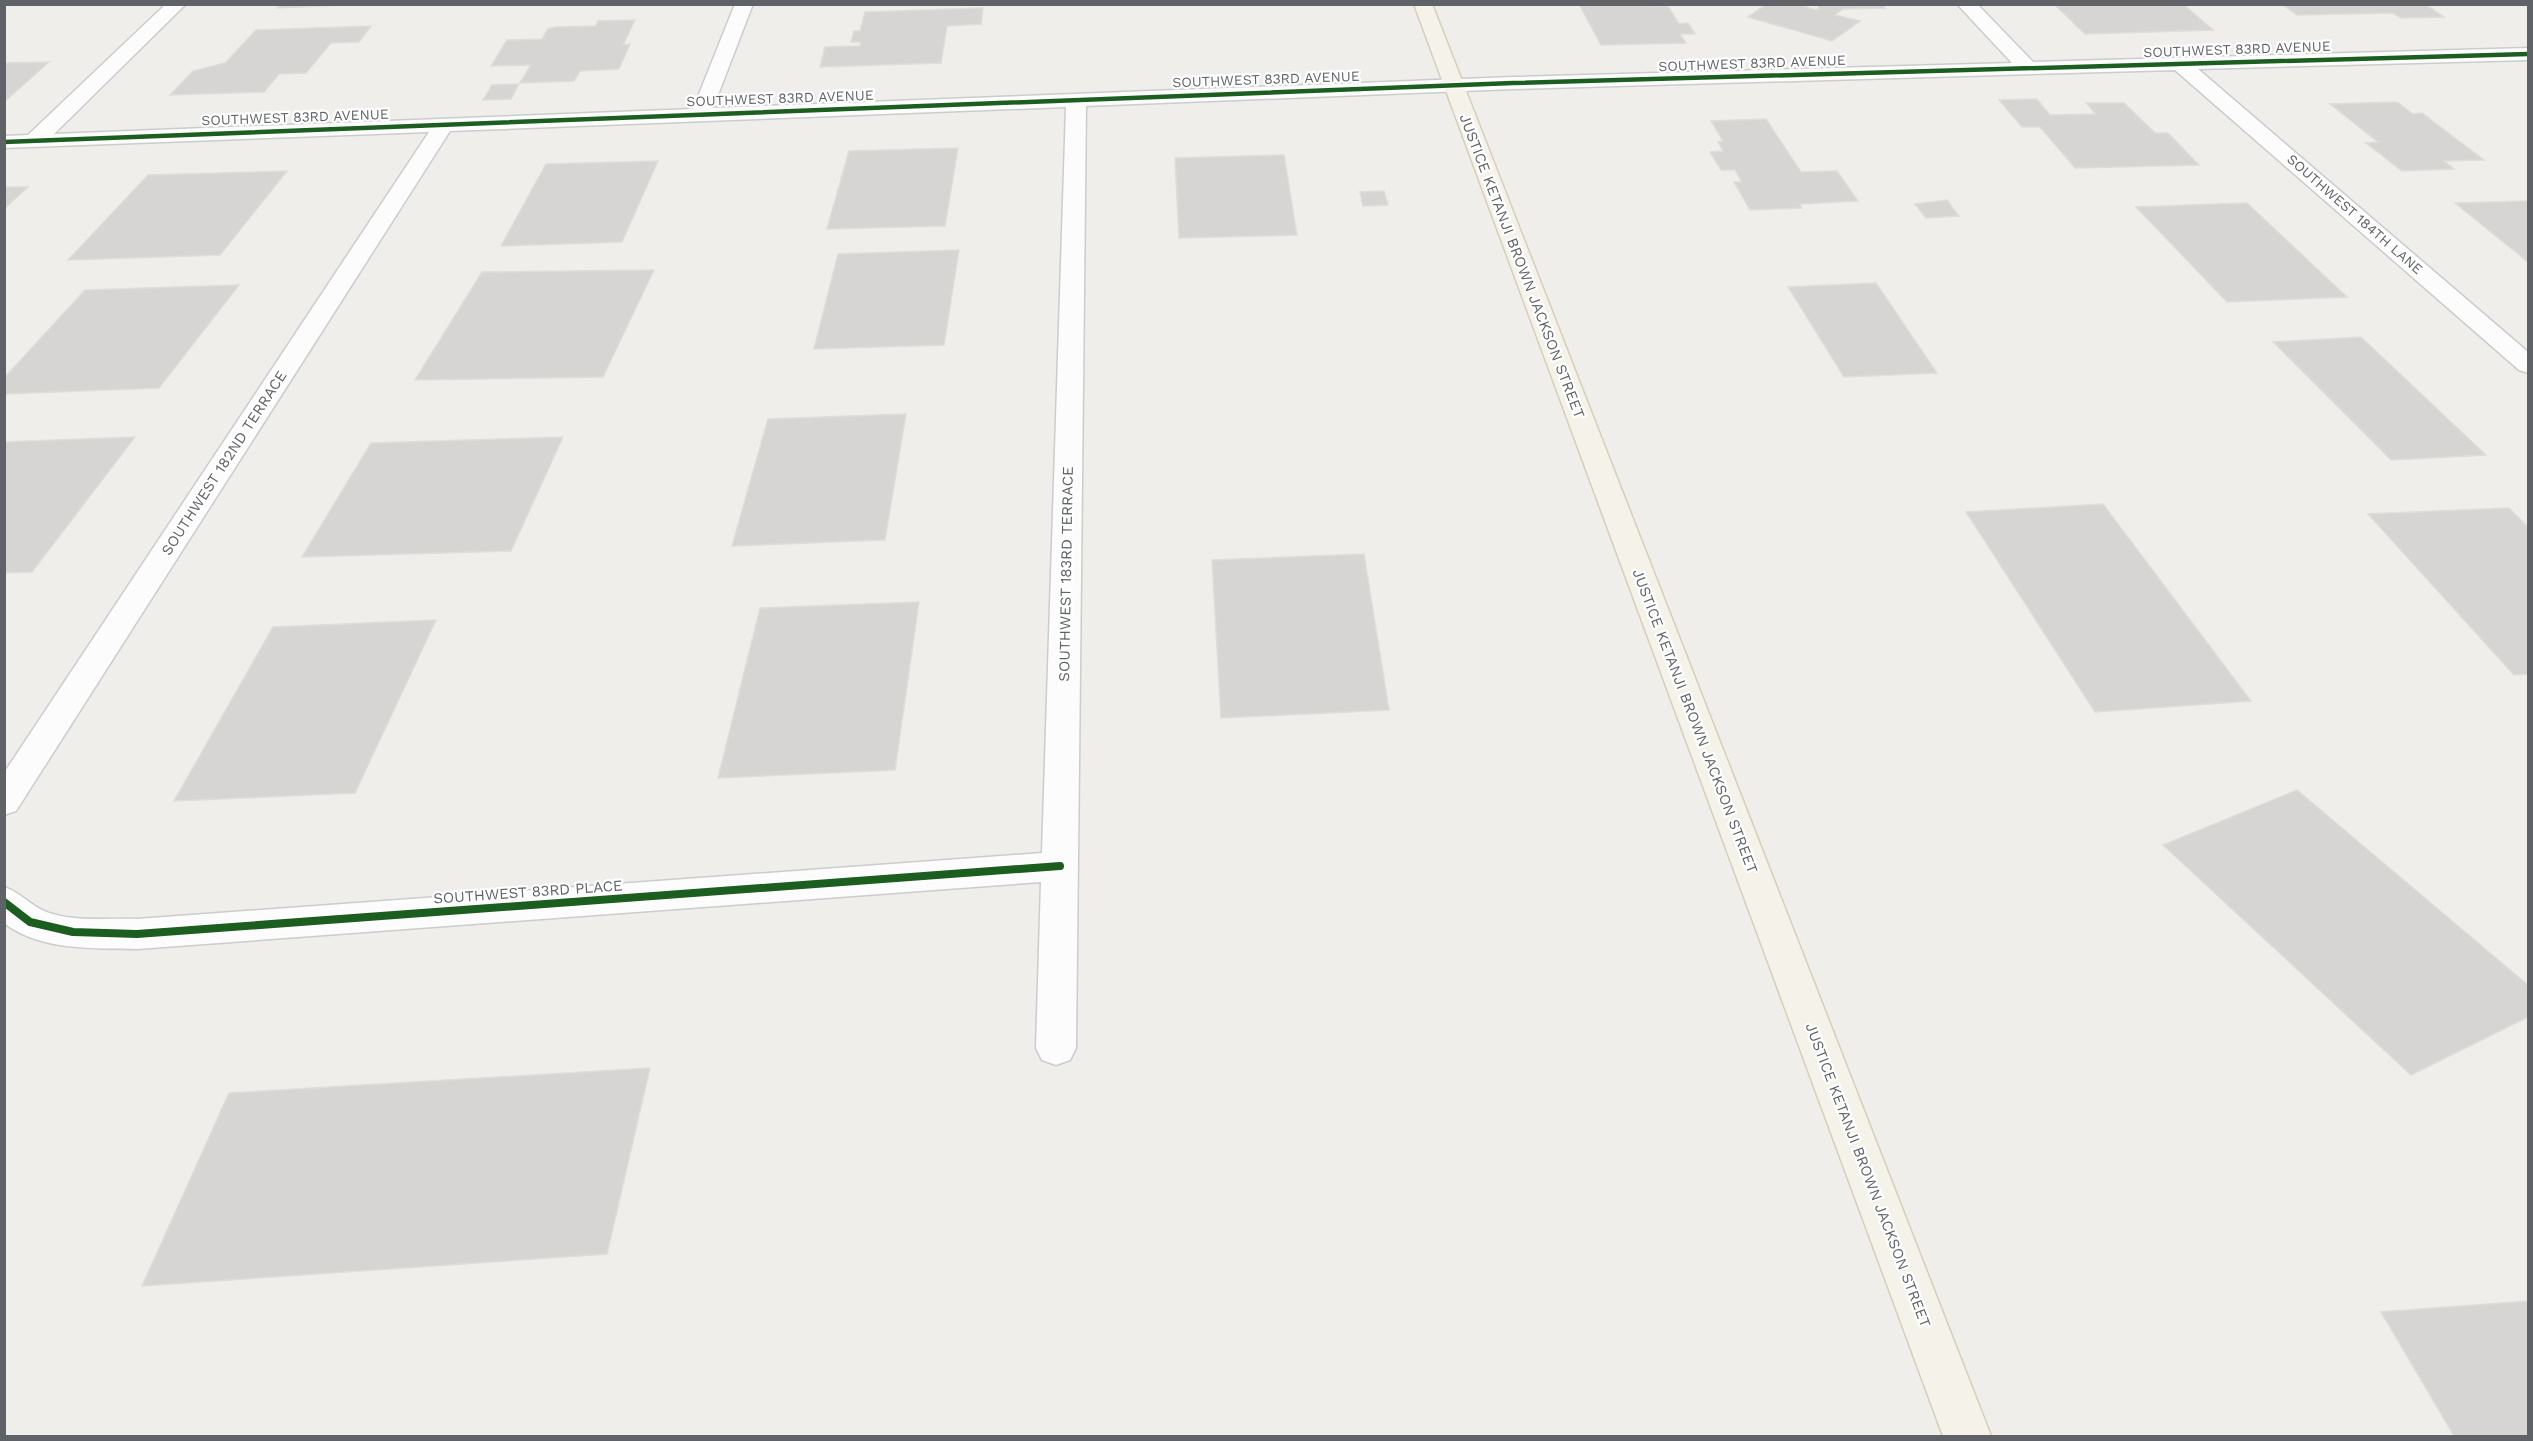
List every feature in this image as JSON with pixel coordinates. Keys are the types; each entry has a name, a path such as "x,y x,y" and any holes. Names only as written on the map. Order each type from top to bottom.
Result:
{"main road":[{"name":"JUSTICE KETANJI BROWN JACKSON STREET","path":"1423,4 1967,1437"}],"street":[{"path":"34,141 177,4"},
{"path":"701,114 744,4"},
{"path":"1966,4 2029,69"},
{"name":"SOUTHWEST 83RD AVENUE","path":"4,142 1453,85 2529,54"},
{"name":"SOUTHWEST 184TH LANE","path":"2180,64 2529,365"},
{"name":"SOUTHWEST 183RD TERRACE","path":"1056,1048 1076,100"},
{"name":"SOUTHWEST 182ND TERRACE","path":"4,802 444,124"},
{"name":"SOUTHWEST 83RD PLACE","path":"4,902 30,922 73,932 136,934 1060,866"}],"building":[{"path":"280,4 368,4 277,8"},
{"path":"1579,4 1668,6 1679,24 1688,23 1695,34 1680,34 1686,43 1601,45"},
{"path":"1767,4 1797,4 1816,10 1819,8 1817,4 1882,4 1885,8 1843,9 1835,15 1860,21 1832,41 1748,17"},
{"path":"2054,4 2183,4 2213,30 2085,34"},
{"path":"2282,4 2425,4 2444,17 2401,18 2393,13 2297,15"},
{"path":"983,8 981,24 947,26 941,63 820,67 825,47 860,46 861,42 851,42 854,31 860,31 865,12"},
{"path":"635,20 623,45 630,44 619,69 580,71 574,81 520,83 531,65 491,66 507,40 542,39 548,29 556,27 596,26 598,21"},
{"path":"371,26 359,42 331,43 306,73 279,74 264,92 170,95 193,71 225,63 256,30"},
{"path":"49,62 4,102 4,63"},
{"path":"519,84 511,99 483,100 492,85"},
{"path":"2037,99 2050,115 2096,114 2086,103 2124,103 2155,133 2168,133 2199,165 2075,168 2040,127 2022,127 1999,100"},
{"path":"2397,102 2413,114 2422,113 2484,160 2444,161 2454,169 2402,171 2366,143 2378,142 2330,104"},
{"path":"1766,119 1801,172 1837,171 1858,201 1800,204 1802,208 1750,210 1734,182 1742,182 1735,170 1721,170 1710,152 1723,151 1718,142 1723,141 1711,121"},
{"path":"958,148 945,226 827,229 849,151"},
{"path":"1284,155 1297,235 1179,238 1175,158"},
{"path":"658,161 622,242 501,246 546,164"},
{"path":"287,171 220,255 68,260 148,175"},
{"path":"4,187 28,187 4,209"},
{"path":"1384,191 1388,205 1363,206 1360,192"},
{"path":"1947,200 1959,216 1926,218 1915,204"},
{"path":"2528,201 2528,262 2455,203"},
{"path":"2247,203 2347,297 2227,302 2136,207"},
{"path":"959,250 944,345 814,349 838,254"},
{"path":"654,270 603,377 415,380 482,272"},
{"path":"1876,283 1937,373 1844,377 1788,287"},
{"path":"239,285 159,388 4,394 4,378 85,290"},
{"path":"2361,337 2486,455 2391,460 2273,342"},
{"path":"906,414 885,540 732,546 768,419"},
{"path":"135,437 32,572 4,573 4,442"},
{"path":"563,437 511,551 302,557 371,443"},
{"path":"2103,504 2251,701 2095,712 1966,512"},
{"path":"2509,508 2528,527 2528,674 2514,675 2368,514"},
{"path":"1364,554 1389,710 1221,718 1212,560"},
{"path":"919,602 895,770 718,778 760,608"},
{"path":"436,620 355,793 174,801 273,627"},
{"path":"2297,790 2528,985 2528,1017 2411,1075 2163,845"},
{"path":"650,1068 607,1254 142,1286 229,1093"},
{"path":"2528,1301 2528,1436 2454,1436 2381,1312"}],"cycle path":[{"path":"4,142 1513,83 2528,54"},
{"path":"4,902 30,922 73,932 137,934 1060,866"}]}
